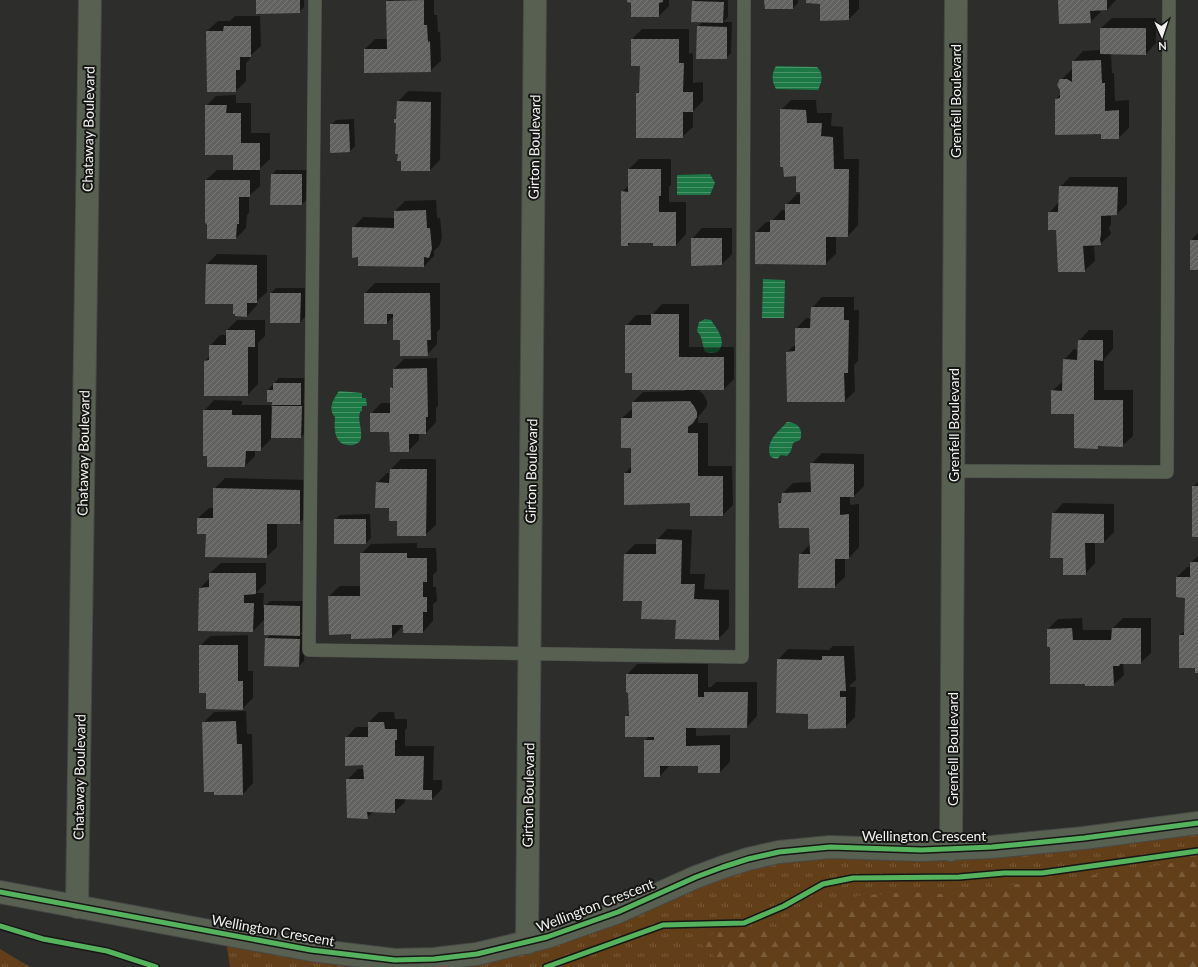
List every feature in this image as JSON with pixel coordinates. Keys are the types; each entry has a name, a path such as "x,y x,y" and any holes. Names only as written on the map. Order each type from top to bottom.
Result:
{"street":[{"name":"Chataway Boulevard","path":"77,907 90,0"},
{"name":"Girton Boulevard","path":"527,943 535,0"},
{"name":"Grenfell Boulevard","path":"951,850 956,0"},
{"name":"Wellington Crescent","path":"0,892 266,943 374,958 401,960 440,958 477,954 527,943 595,921 696,877 723,867 748,859 780,852 830,846 951,850 1052,841 1198,823"}],"lane":[{"path":"315,0 309,650 742,657 744,0"},
{"path":"953,471 1167,472 1169,0"}],"green space":[{"path":"1198,820 1198,967 230,967 225,935 458,956 696,877 866,847"},
{"path":"1198,859 1198,967 724,967 697,940 718,932 738,933 782,926 825,903 858,896 906,892 942,894 976,891 1009,885 1090,876"},
{"path":"0,949 30,967 0,967"}],"shaded area":[{"path":"776,66 817,67 821,72 821,84 818,90 776,89 773,72"},
{"path":"710,174 715,183 710,195 677,195 677,175"},
{"path":"763,279 785,280 784,318 762,318"},
{"path":"705,319 711,320 719,332 722,343 718,352 705,352 697,331 699,322"},
{"path":"339,391 362,393 362,398 366,398 367,406 362,406 362,411 360,412 359,416 361,434 360,441 353,445 343,444 337,439 335,417 331,407 333,400"},
{"path":"787,422 794,423 799,427 801,430 800,440 793,443 791,451 787,456 781,455 777,459 773,458 770,456 769,450 771,441 776,433"}],"building":[{"path":"256,0 300,0 300,13 256,14"},
{"path":"424,0 424,25 427,25 428,42 430,41 431,72 364,73 364,49 387,49 386,1"},
{"path":"627,0 663,0 663,2 659,3 659,17 631,17 631,3 627,2"},
{"path":"764,0 793,0 793,9 765,9"},
{"path":"806,0 849,0 849,20 820,21 820,4 806,3"},
{"path":"1058,0 1107,0 1107,10 1090,11 1091,23 1059,24"},
{"path":"692,1 724,2 723,23 691,22"},
{"path":"224,26 251,26 251,57 240,57 240,70 236,70 236,92 207,92 206,31 223,31"},
{"path":"697,26 727,27 727,59 696,59"},
{"path":"1100,28 1146,28 1146,55 1100,54"},
{"path":"631,39 679,39 679,63 684,63 683,92 693,92 693,112 683,112 683,138 636,138 636,93 639,93 640,66 631,66"},
{"path":"1101,60 1102,83 1105,83 1105,111 1119,110 1119,139 1101,139 1101,134 1055,135 1055,99 1060,98 1060,90 1057,85 1060,79 1067,79 1072,82 1072,61"},
{"path":"397,101 431,102 430,171 401,171 401,161 397,161 398,154 395,154 396,123 394,123 394,119 396,119"},
{"path":"205,105 227,105 226,113 241,113 241,143 260,143 260,170 233,170 233,155 205,155"},
{"path":"780,109 806,110 807,123 822,123 821,136 833,137 834,169 849,169 848,237 826,237 826,265 755,264 755,232 770,232 770,220 785,220 785,204 800,204 800,192 796,192 796,176 784,177 783,167 780,167"},
{"path":"330,124 349,124 350,152 330,153"},
{"path":"628,169 661,169 661,196 659,196 659,212 676,212 676,246 653,246 653,243 628,243 628,246 621,246 621,191 628,192"},
{"path":"271,174 302,174 302,205 270,205"},
{"path":"205,180 250,180 250,197 239,197 239,224 237,224 236,239 207,239 207,224 205,223"},
{"path":"1059,186 1118,187 1117,215 1101,216 1101,245 1083,246 1085,272 1058,272 1056,230 1048,230 1048,212 1058,212"},
{"path":"426,210 427,228 430,228 432,249 429,258 424,257 424,267 358,266 358,257 352,258 352,227 394,228 394,211"},
{"path":"691,238 722,238 722,265 691,266"},
{"path":"1190,240 1198,240 1198,270 1190,270"},
{"path":"206,264 257,265 257,303 247,303 247,317 235,316 235,314 233,314 233,304 205,304"},
{"path":"270,293 301,293 300,323 270,323"},
{"path":"364,293 430,293 431,340 427,340 428,356 400,356 400,340 393,340 393,314 387,314 387,324 364,324"},
{"path":"811,307 844,307 844,320 849,320 848,373 844,373 845,402 787,402 786,352 795,351 795,328 810,328"},
{"path":"651,314 679,314 679,357 724,357 724,390 632,390 632,373 625,373 625,325 651,325"},
{"path":"226,330 255,330 255,347 248,347 248,396 204,396 204,361 209,360 209,345 226,345"},
{"path":"1078,340 1103,340 1103,361 1094,360 1094,400 1123,400 1123,447 1098,446 1098,449 1074,448 1074,414 1051,414 1051,390 1062,391 1063,359 1077,360"},
{"path":"427,368 428,417 426,417 426,434 409,434 409,452 390,452 389,432 370,432 370,413 390,413 390,387 393,388 393,369"},
{"path":"273,383 301,383 301,405 272,405 272,402 267,402 267,390 273,390"},
{"path":"690,401 697,412 697,417 688,427 688,433 698,433 698,476 723,476 723,516 690,516 690,503 624,505 624,473 631,473 631,448 621,448 621,418 632,418 632,402"},
{"path":"272,406 302,406 301,438 271,438"},
{"path":"203,410 232,410 232,415 261,415 261,451 246,451 245,467 207,467 207,456 203,456"},
{"path":"810,463 854,464 854,497 840,497 840,515 849,514 849,559 835,559 835,588 798,588 799,554 810,554 809,528 779,528 778,503 781,503 782,493 811,492"},
{"path":"390,469 427,469 426,536 397,536 397,521 389,521 389,508 375,508 376,482 389,483"},
{"path":"1192,486 1198,486 1198,537 1192,537"},
{"path":"213,488 300,490 300,524 267,524 267,558 205,557 206,534 197,534 197,518 213,518"},
{"path":"1052,513 1104,514 1104,543 1085,543 1086,575 1063,575 1063,558 1050,558"},
{"path":"334,519 366,519 366,544 334,544"},
{"path":"656,539 682,540 681,584 695,584 694,599 719,600 719,640 675,639 676,620 641,619 642,601 623,601 624,554 656,554"},
{"path":"360,553 407,553 407,558 427,558 427,582 423,582 423,597 427,597 427,612 423,612 423,633 403,633 403,625 392,625 392,638 351,639 351,634 329,635 328,596 360,596"},
{"path":"1190,562 1198,562 1198,673 1195,673 1195,668 1179,668 1179,635 1184,635 1185,598 1176,597 1176,577 1190,577"},
{"path":"209,573 256,573 256,594 244,595 244,603 254,603 253,632 198,631 199,588 209,587"},
{"path":"264,605 300,606 300,636 264,635"},
{"path":"1072,628 1073,640 1111,640 1112,628 1141,628 1141,664 1120,664 1119,666 1113,666 1114,686 1050,684 1050,647 1047,647 1047,629"},
{"path":"265,638 300,639 299,667 264,666"},
{"path":"199,645 238,645 238,681 243,681 243,710 206,709 206,693 199,693"},
{"path":"822,656 844,656 846,691 840,691 840,697 846,697 846,728 808,729 808,714 776,713 777,659 822,660"},
{"path":"626,674 698,674 698,697 704,697 704,692 748,692 747,728 686,728 686,746 720,745 720,773 698,773 698,766 660,766 660,777 644,777 644,740 654,740 654,737 625,737 625,716 629,716 628,693 626,692"},
{"path":"236,721 237,744 242,744 243,795 214,795 214,792 204,792 202,722"},
{"path":"368,722 384,722 385,729 397,729 395,756 424,756 423,790 432,790 432,800 395,799 395,813 367,812 368,819 347,818 346,779 364,779 363,765 345,766 345,737 368,737"}],"cycle path":[{"path":"0,892 311,950 395,960 434,959 477,954 547,937 618,912 696,877 723,867 748,859 779,852 830,847 922,850 992,847 1084,838 1198,823"},
{"path":"546,967 663,925 744,923 784,906 823,884 853,878 959,877 1004,873 1042,873 1198,851"},
{"path":"0,926 43,939 107,951 156,967"}]}
